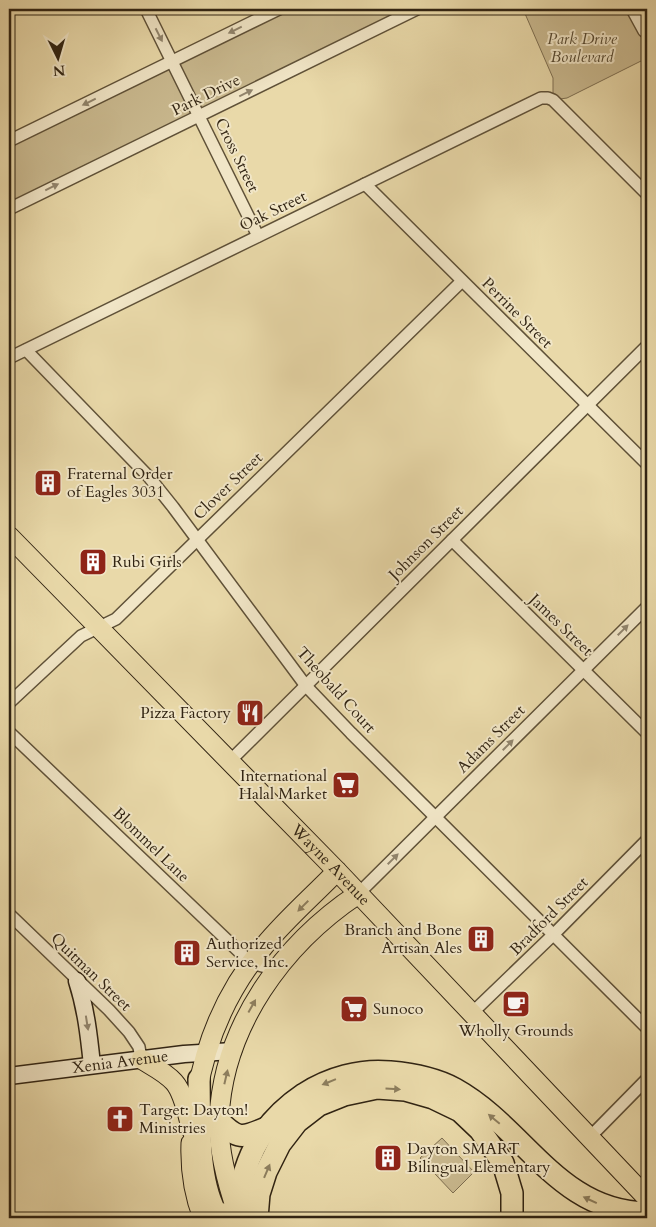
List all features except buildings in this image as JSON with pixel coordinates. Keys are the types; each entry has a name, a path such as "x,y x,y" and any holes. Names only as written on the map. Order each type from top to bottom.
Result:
{"highway":[{"path":"237,1216 241,1181 251,1153 266,1128 291,1103 313,1088 334,1079 357,1073 381,1071 432,1079 456,1090 501,1125 547,1168 584,1197 623,1212 647,1213"},
{"path":"199,1079 204,1181 209,1199 215,1211 237,1216"},
{"path":"257,1218 259,1194 266,1172 280,1144 297,1122 319,1105 344,1094 377,1088 405,1090 433,1098 460,1111 480,1130 502,1163 512,1193 512,1218"},
{"path":"219,1121 232,1134 242,1136 266,1128"},
{"path":"237,1216 259,1194"}],"main road":[{"name":"Wayne Avenue","path":"9,536 337,872 647,1198"},
{"path":"203,1218 193,1183 191,1150 199,1079 206,1052 225,1005 251,963 266,944 337,872"},
{"path":"237,1216 224,1166 219,1121 226,1077 241,1027 254,1001 288,956 335,909 358,894"},
{"path":"140,1059 175,1083 185,1105 192,1131"}],"street":[{"name":"Cross Street","path":"146,9 258,236"},
{"path":"9,140 279,9"},
{"name":"Park Drive","path":"9,209 417,9"},
{"path":"632,9 647,33"},
{"name":"Oak Street","path":"9,358 541,98 553,100 647,194"},
{"name":"Perrine Street","path":"365,184 647,464"},
{"name":"Clover Street","path":"9,703 81,636 116,619 462,281"},
{"name":"Johnson Street","path":"229,762 647,346"},
{"name":"Theobald Court","path":"26,350 148,477 173,507 306,686 647,1028"},
{"name":"James Street","path":"452,540 647,733"},
{"name":"Adams Street","path":"358,894 647,607"},
{"name":"Blommel Lane","path":"9,732 251,963 277,970"},
{"name":"Bradford Street","path":"472,1013 647,840"},
{"name":"Quitman Street","path":"9,914 109,1010 129,1032 139,1047 140,1059"},
{"path":"77,981 84,1001 92,1065"},
{"name":"Xenia Avenue","path":"9,1076 140,1059 233,1051"},
{"path":"590,1137 647,1079"}],"green space":[{"path":"279,9 417,9 9,209 9,141"},
{"name":"Park Drive Boulevard","path":"523,9 632,9 647,33 647,58 567,98 553,100 553,78"},
{"path":"442,1138 474,1172 453,1193 420,1158"}],"place":[{"name":"Fraternal Order of Eagles 3031","path":"48,483"},
{"name":"Rubi Girls","path":"93,562"},
{"name":"Pizza Factory","path":"250,713"},
{"name":"International Halal Market","path":"346,785"},
{"name":"Branch and Bone Artisan Ales","path":"481,939"},
{"name":"Authorized Service, Inc.","path":"187,953"},
{"name":"Wholly Grounds","path":"516,1004"},
{"name":"Sunoco","path":"354,1009"},
{"name":"Target: Dayton! Ministries","path":"120,1119"},
{"name":"Dayton SMART Bilingual Elementary","path":"388,1158"}]}
